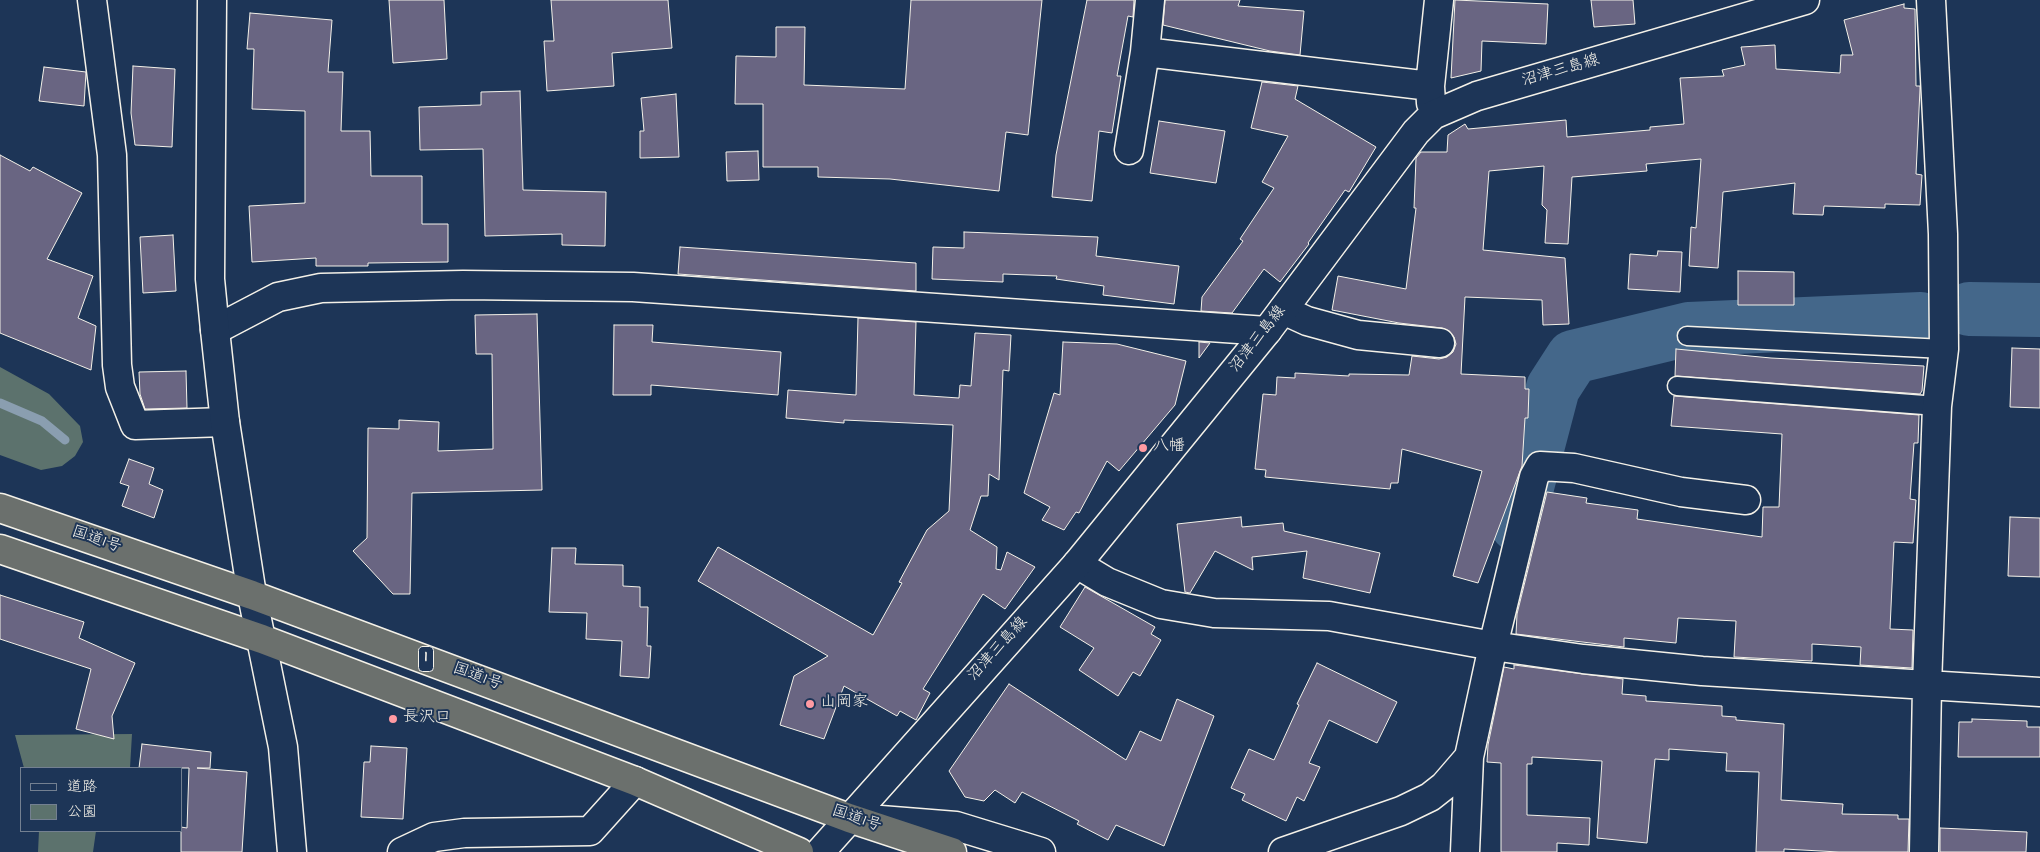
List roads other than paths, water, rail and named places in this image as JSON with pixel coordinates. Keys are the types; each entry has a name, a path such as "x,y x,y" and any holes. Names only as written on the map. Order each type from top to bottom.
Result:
{"highway":[{"name":"国道1号","path":"0,508 252,594 849,818 952,852"},
{"path":"0,549 262,639 635,781 799,852"}],"street":[{"path":"92,0 112,155 117,365 120,387 135,426 225,422"},
{"path":"212,0 210,279 225,422 252,594 283,746 292,852"},
{"path":"1129,150 1145,52 1150,0"},
{"path":"1432,114 1430,86 1439,0"},
{"name":"沼津三島線","path":"820,852 1077,564 1275,321 1416,132 1432,114 1477,96 1805,0"},
{"path":"1924,852 1927,686 1938,406 1944,349 1943,234 1931,0"},
{"path":"1145,52 1430,86"},
{"path":"215,330 278,297 321,288 463,285 633,287 1275,321 1307,321 1358,335 1440,344"},
{"path":"1465,852 1469,756 1493,646 1534,477 1540,466 1574,468 1614,476 1645,486 1746,500"},
{"path":"1077,564 1107,582 1161,604 1214,613 1329,616 1493,646 1583,659 1692,670 2040,692"},
{"path":"1284,852 1401,811 1430,797 1444,786 1469,756"},
{"path":"402,852 434,837 464,833 590,831 635,781"},
{"path":"849,818 956,826 1041,852"}],"lane":[{"path":"1688,336 1944,349"},
{"path":"1676,386 1938,406"}],"waterway":[{"path":"1969,309 2040,310"},
{"path":"1517,525 1553,388 1573,357 1689,329 1921,319"},
{"path":"0,403 42,421 65,440"}],"place":[{"name":"八幡","path":"1143,448"},
{"name":"山岡家","path":"810,704"},
{"name":"長沢口","path":"393,719"}]}
